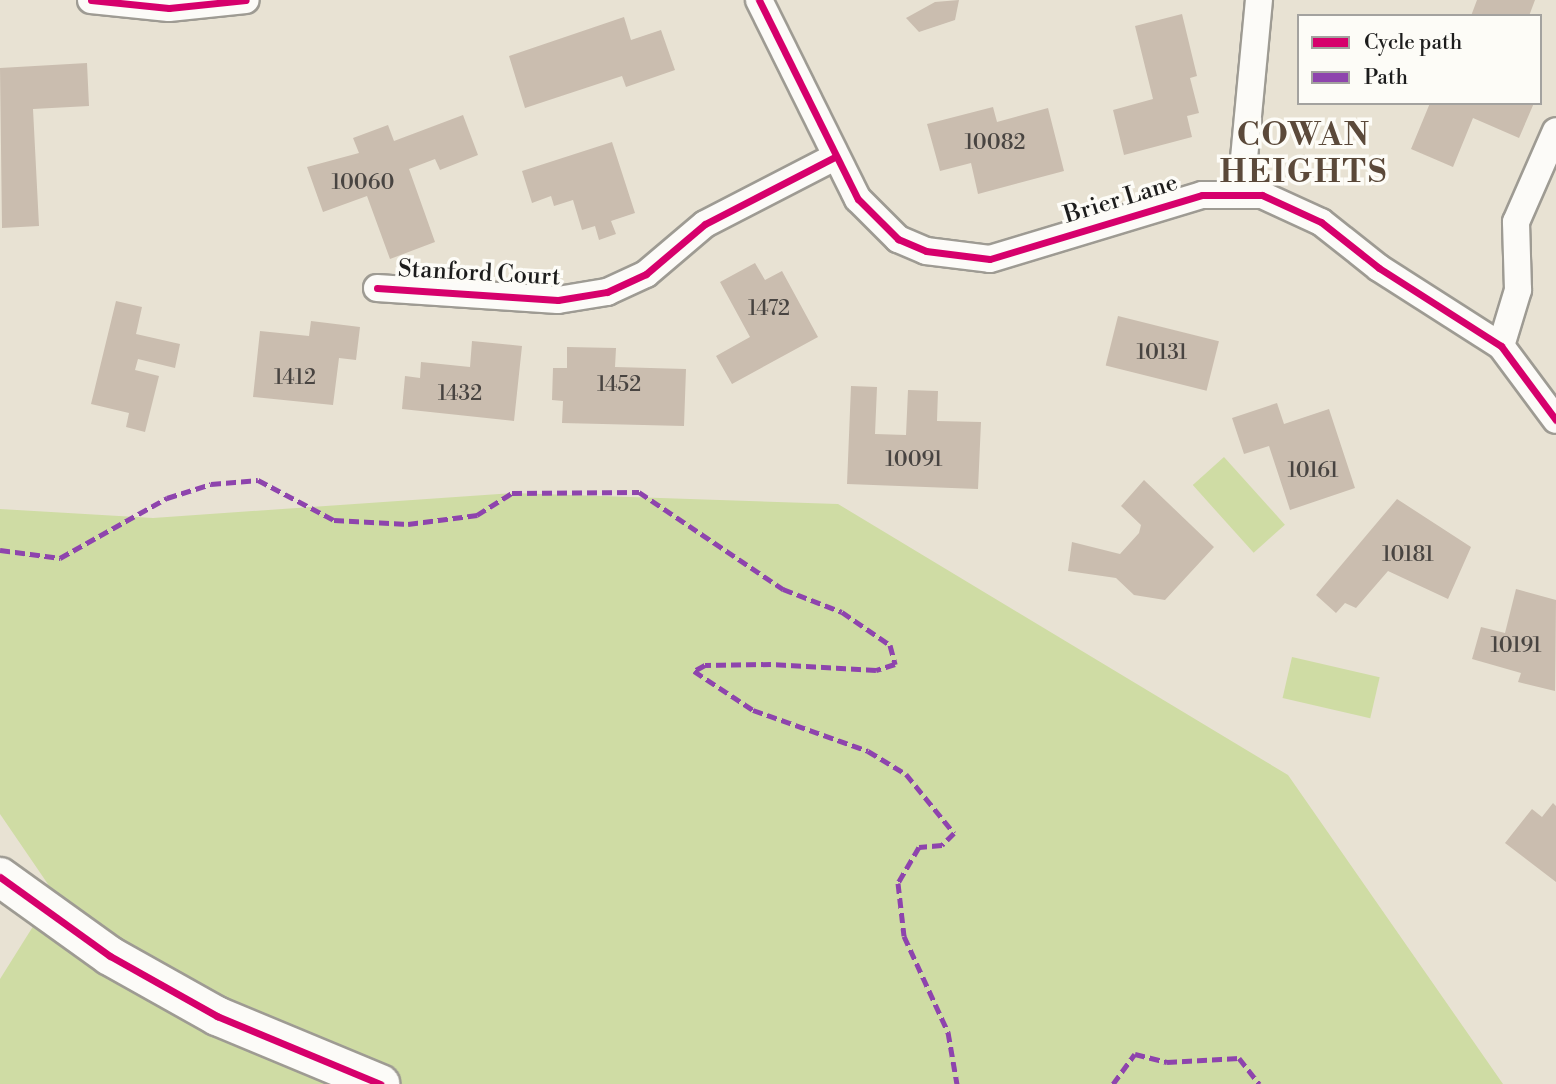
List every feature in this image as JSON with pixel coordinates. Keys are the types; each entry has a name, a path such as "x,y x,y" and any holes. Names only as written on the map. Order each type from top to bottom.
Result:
{"main road":[{"path":"0,877 110,956 217,1016 380,1084"}],"street":[{"path":"91,0 169,8 246,0"},
{"name":"Brier Lane","path":"759,0 835,157 876,221 898,239 956,258 990,259 1202,195 1241,190 1321,222 1379,268 1501,345 1554,412"},
{"path":"1241,190 1259,0"},
{"path":"1501,345 1518,290 1516,222 1556,131"},
{"name":"Stanford Court","path":"377,288 558,300 607,292 646,274 716,218 835,157"}],"green space":[{"path":"1224,457 1285,525 1254,553 1193,485"},
{"path":"512,493 838,504 1288,775 1503,1084 0,1084 0,979 54,893 0,814 0,509 153,518"},
{"path":"1292,657 1380,677 1370,718 1283,698"}],"building":[{"path":"959,0 955,20 919,32 906,18 935,2"},
{"path":"1477,0 1535,0 1530,14 1472,14"},
{"path":"1182,14 1197,76 1190,78 1199,113 1187,116 1192,137 1124,155 1113,110 1153,99 1135,26"},
{"path":"624,17 631,40 661,30 675,70 626,87 622,76 525,108 509,56"},
{"path":"87,63 89,106 33,109 39,226 2,228 0,68"},
{"path":"1429,105 1533,105 1519,138 1473,118 1453,167 1411,149"},
{"path":"993,107 997,122 1048,108 1064,171 978,194 971,163 940,171 927,124"},
{"path":"463,115 478,155 440,170 435,159 409,169 435,242 390,259 367,196 323,212 307,167 359,153 353,138 388,125 394,141"},
{"path":"612,142 635,213 611,221 616,234 599,240 595,226 582,230 573,200 554,206 551,196 532,203 522,171"},
{"path":"755,263 765,280 782,271 818,337 732,384 716,356 750,337 720,282"},
{"path":"116,301 142,307 136,334 180,344 175,368 138,359 135,370 159,376 145,432 126,427 129,413 91,404"},
{"path":"1118,316 1219,341 1207,391 1106,365"},
{"path":"311,321 360,327 356,360 339,358 333,405 253,397 260,331 309,336"},
{"path":"472,341 522,346 514,421 402,409 405,376 420,378 421,362 470,367"},
{"path":"567,347 616,348 615,367 686,369 684,426 562,423 563,401 552,400 553,368 567,368"},
{"path":"851,386 877,387 875,434 906,435 908,390 938,391 937,421 981,422 978,489 847,484"},
{"path":"1277,403 1284,424 1329,409 1355,488 1290,510 1269,446 1244,454 1232,418"},
{"path":"1144,480 1214,547 1165,600 1134,595 1116,578 1068,571 1072,542 1120,554 1139,533 1141,525 1121,506"},
{"path":"1397,499 1471,547 1448,599 1388,571 1356,608 1345,603 1336,613 1316,595"},
{"path":"1516,589 1556,600 1555,691 1518,682 1521,673 1472,659 1481,627 1505,633"},
{"path":"1553,803 1556,806 1556,882 1505,843 1532,809 1542,817"}],"marked path":[{"path":"0,550 60,558 167,498 211,484 258,480 334,520 408,524 477,515 512,493 639,492 783,589 842,612 890,645 895,664 876,670 771,664 705,665 694,671 753,710 868,751 906,774 954,833 942,845 919,847 898,883 904,936 948,1032 957,1084"},
{"path":"1113,1084 1135,1054 1167,1062 1239,1058 1259,1084"}],"cycle path":[{"path":"91,0 169,8 246,0"},
{"path":"759,0 858,199 898,239 926,251 990,259 1202,195 1262,195 1321,222 1379,268 1501,346 1556,420"},
{"path":"377,288 558,300 607,292 646,274 705,224 835,157"},
{"path":"0,877 110,956 217,1016 380,1084"}],"district":[{"name":"COWAN HEIGHTS","path":"1304,154"}]}
